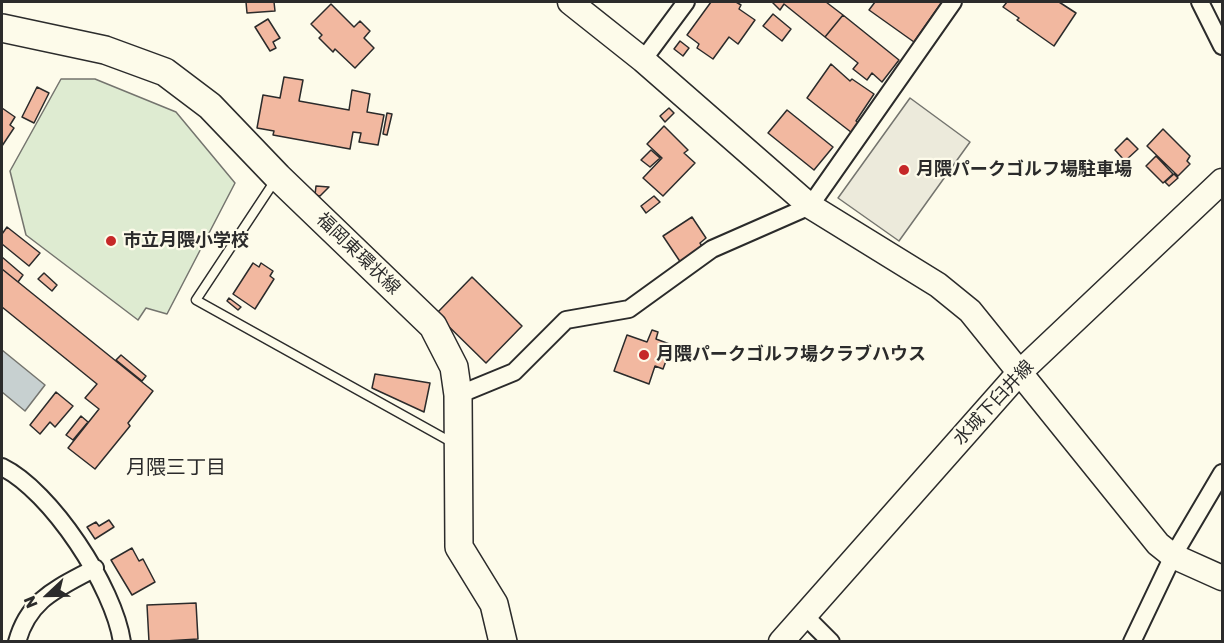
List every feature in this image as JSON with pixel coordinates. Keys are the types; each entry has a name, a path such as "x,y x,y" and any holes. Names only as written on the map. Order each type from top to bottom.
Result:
{"main road":[{"name":"福岡東環状線","path":"2,27 105,50 165,72 210,106 278,177 433,326 454,367 458,395 456,445 459,547 494,604 503,642"}],"street":[{"path":"570,2 643,60 810,206 938,285 970,311 1158,544 1173,556 1222,578"},
{"path":"643,60 686,2"},
{"path":"458,395 514,372 566,320 629,309 712,249 810,206 953,2"},
{"path":"1200,2 1222,46"},
{"name":"水城下臼井線","path":"782,642 1019,373 1222,181"},
{"path":"2,467 12,472 63,522 95,568 122,642"},
{"path":"1132,642 1173,556 1222,473"},
{"path":"17,642 21,627 40,599 95,568"},
{"path":"804,615 831,642"}],"lane":[{"path":"278,177 196,300 456,445"}],"green space":[{"path":"61,79 95,79 176,112 235,183 167,314 146,308 138,320 26,235 10,171"}],"shaded area":[{"name":"月隈パークゴルフ場駐車場","path":"910,98 970,142 899,241 838,198"},
{"path":"2,350 45,385 25,411 2,392"}],"building":[{"path":"246,2 274,2 275,11 247,13"},
{"path":"711,2 736,2 741,5 739,9 755,20 738,44 729,37 713,59 697,48 699,44 687,35"},
{"path":"772,2 826,2 843,15 825,37 784,4 780,10"},
{"path":"875,2 942,2 914,42 869,10"},
{"path":"1007,2 1059,2 1076,13 1054,46 1017,20 1019,18 1003,7"},
{"path":"331,4 354,27 360,21 370,31 364,38 374,48 355,68 319,38 322,35 311,24"},
{"path":"773,14 791,29 782,41 763,26"},
{"path":"843,15 899,60 882,82 872,73 867,80 853,69 858,63 825,37"},
{"path":"268,19 280,38 273,42 276,48 270,51 255,27"},
{"path":"680,41 689,48 683,56 674,49"},
{"path":"831,64 850,81 852,79 874,94 856,121 863,126 856,136 807,98"},
{"path":"284,77 303,80 299,101 349,110 352,90 370,94 367,112 384,115 378,145 359,142 361,133 353,132 350,149 273,135 274,131 257,128 263,95 280,98"},
{"path":"37,87 49,93 34,123 22,117"},
{"path":"2,108 15,117 10,125 14,128 2,146"},
{"path":"669,108 674,113 665,122 660,116"},
{"path":"787,110 833,147 814,170 768,133"},
{"path":"387,113 392,114 387,135 383,134"},
{"path":"664,126 688,150 684,153 695,163 663,196 643,178 662,158 647,144"},
{"path":"1163,129 1190,156 1187,161 1190,164 1178,176 1147,146"},
{"path":"1127,138 1138,149 1125,161 1115,150"},
{"path":"651,150 660,158 650,167 641,160"},
{"path":"1156,156 1173,174 1163,183 1146,166"},
{"path":"1174,174 1178,178 1169,186 1165,182"},
{"path":"316,186 329,187 320,196 315,195"},
{"path":"654,196 660,202 646,213 641,206"},
{"path":"692,217 706,238 700,243 703,248 681,263 663,236"},
{"path":"7,227 40,253 29,266 2,244 2,234"},
{"path":"2,257 23,275 18,282 2,269"},
{"path":"253,263 259,267 261,263 273,271 270,276 274,279 255,309 233,294"},
{"path":"2,269 153,391 128,423 130,426 95,469 68,448 99,409 85,398 97,384 2,307"},
{"path":"44,273 57,285 52,291 38,279"},
{"path":"472,277 522,326 486,363 436,314"},
{"path":"229,298 241,307 238,310 227,301"},
{"name":"月隈パークゴルフ場クラブハウス","path":"652,330 658,332 656,339 672,345 663,369 655,366 649,384 614,371 627,335 647,342"},
{"path":"121,355 146,376 142,381 116,360"},
{"path":"375,374 430,383 424,412 372,388"},
{"path":"56,392 73,406 55,427 50,422 40,434 30,425"},
{"path":"81,416 88,422 73,440 66,435"},
{"path":"109,520 114,527 95,539 87,527 96,522 99,526"},
{"path":"132,548 139,561 143,559 155,582 132,595 111,560"},
{"path":"196,603 198,639 149,642 147,605"}],"place":[{"name":"月隈パークゴルフ場駐車場","path":"904,170"},
{"name":"市立月隈小学校","path":"111,241"},
{"name":"月隈パークゴルフ場クラブハウス","path":"644,355"}],"district":[{"name":"月隈三丁目","path":"176,468"}]}
